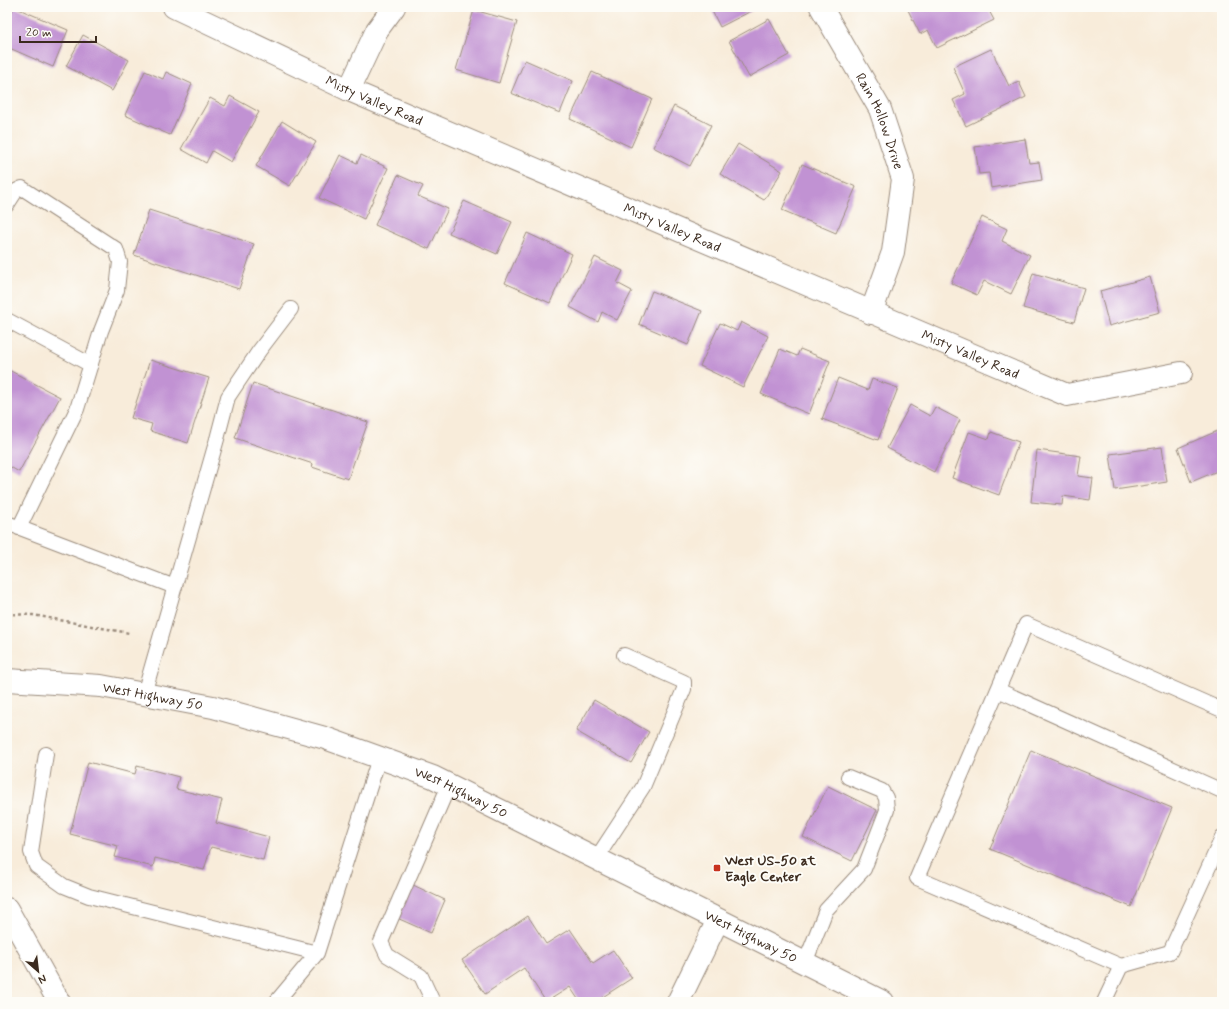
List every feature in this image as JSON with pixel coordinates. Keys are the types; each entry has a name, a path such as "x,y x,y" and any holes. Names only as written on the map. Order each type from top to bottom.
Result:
{"street":[{"name":"Misty Valley Road","path":"174,7 349,90 1067,395 1181,373"},
{"path":"349,90 377,30 394,7"},
{"name":"Rain Hollow Drive","path":"821,7 880,109 903,179 893,252 871,313"},
{"name":"West Highway 50","path":"7,680 101,686 228,711 325,738 433,777 883,1002"},
{"path":"7,909 59,1002"},
{"path":"678,1002 718,920"}],"lane":[{"path":"7,205 16,191 22,188 116,249 120,262 117,290 101,331 77,409 13,525 175,587"},
{"path":"144,694 228,397 258,351 291,309"},
{"path":"7,320 91,365"},
{"path":"1222,710 1026,624 917,878 1121,966 1170,952 1222,838"},
{"path":"596,859 643,787 684,689 684,682 624,656"},
{"path":"998,690 1222,790"},
{"path":"46,754 31,852 36,866 64,886 90,896 317,953"},
{"path":"276,1002 317,953 379,758"},
{"path":"805,963 826,910 864,869 887,810 886,798 882,791 848,777"},
{"path":"433,1002 421,976 387,955 381,942 449,785"},
{"path":"1104,1002 1121,966"}],"path":[{"path":"7,614 33,615 130,633"}],"building":[{"path":"14,7 68,30 53,67 7,47 7,23"},
{"path":"710,7 759,7 720,27"},
{"path":"970,7 971,9 976,7 987,7 994,20 937,48 928,30 920,34 907,8"},
{"path":"474,10 517,22 499,83 456,70"},
{"path":"769,19 789,55 749,77 729,41"},
{"path":"83,35 129,60 112,91 66,66"},
{"path":"991,49 1009,86 1019,82 1026,97 966,126 953,100 965,94 953,67"},
{"path":"525,60 573,81 560,113 511,93"},
{"path":"145,71 163,79 166,72 192,84 170,135 125,115"},
{"path":"592,72 652,99 631,147 570,119"},
{"path":"230,96 259,112 231,162 212,151 206,163 181,149 210,98 225,106"},
{"path":"674,106 711,125 690,166 653,147"},
{"path":"282,121 316,142 290,186 256,166"},
{"path":"1025,139 1029,163 1039,162 1042,180 991,188 989,173 979,174 975,147"},
{"path":"738,144 782,171 764,200 720,174"},
{"path":"340,155 357,163 361,155 388,168 364,219 319,198"},
{"path":"802,164 856,187 836,233 782,210"},
{"path":"398,175 423,186 418,196 448,209 429,249 375,225"},
{"path":"464,201 512,222 497,254 449,233"},
{"path":"149,210 254,244 239,289 134,255"},
{"path":"982,217 1007,229 1002,241 1030,255 1011,294 984,281 977,295 951,283"},
{"path":"527,233 572,254 550,303 505,283"},
{"path":"595,257 623,271 617,283 632,291 617,320 602,312 598,322 570,307"},
{"path":"1033,273 1084,288 1074,322 1023,308"},
{"path":"1150,277 1160,312 1109,326 1100,291"},
{"path":"652,291 702,311 688,345 639,324"},
{"path":"741,322 768,336 743,387 700,366 720,323 737,331"},
{"path":"780,349 797,356 800,349 830,361 809,414 761,394"},
{"path":"150,360 209,378 188,443 150,431 152,424 131,418"},
{"path":"7,369 60,397 19,472 7,465"},
{"path":"838,378 868,390 872,379 898,388 878,440 822,419"},
{"path":"253,383 368,422 348,479 312,467 313,464 235,438"},
{"path":"910,405 930,416 935,407 960,420 934,472 887,448"},
{"path":"1222,429 1222,469 1191,482 1178,448"},
{"path":"969,432 989,439 991,432 1019,442 999,495 952,478"},
{"path":"1162,447 1167,482 1115,490 1110,454"},
{"path":"1037,450 1081,456 1078,476 1093,478 1090,500 1063,496 1062,505 1031,502"},
{"path":"594,700 649,732 631,763 576,731"},
{"path":"1031,750 1172,808 1131,907 990,849"},
{"path":"88,762 135,774 137,766 179,777 176,789 222,800 216,823 269,837 263,860 211,847 204,870 155,858 153,867 115,857 118,846 70,834"},
{"path":"828,786 877,810 852,861 803,837"},
{"path":"411,884 445,900 431,933 397,918"},
{"path":"528,916 546,944 570,929 593,963 613,950 632,978 595,1002 580,1002 570,987 546,1002 524,968 485,994 462,960"}],"place":[{"name":"West US-50 at Eagle Center","path":"717,868"}]}
